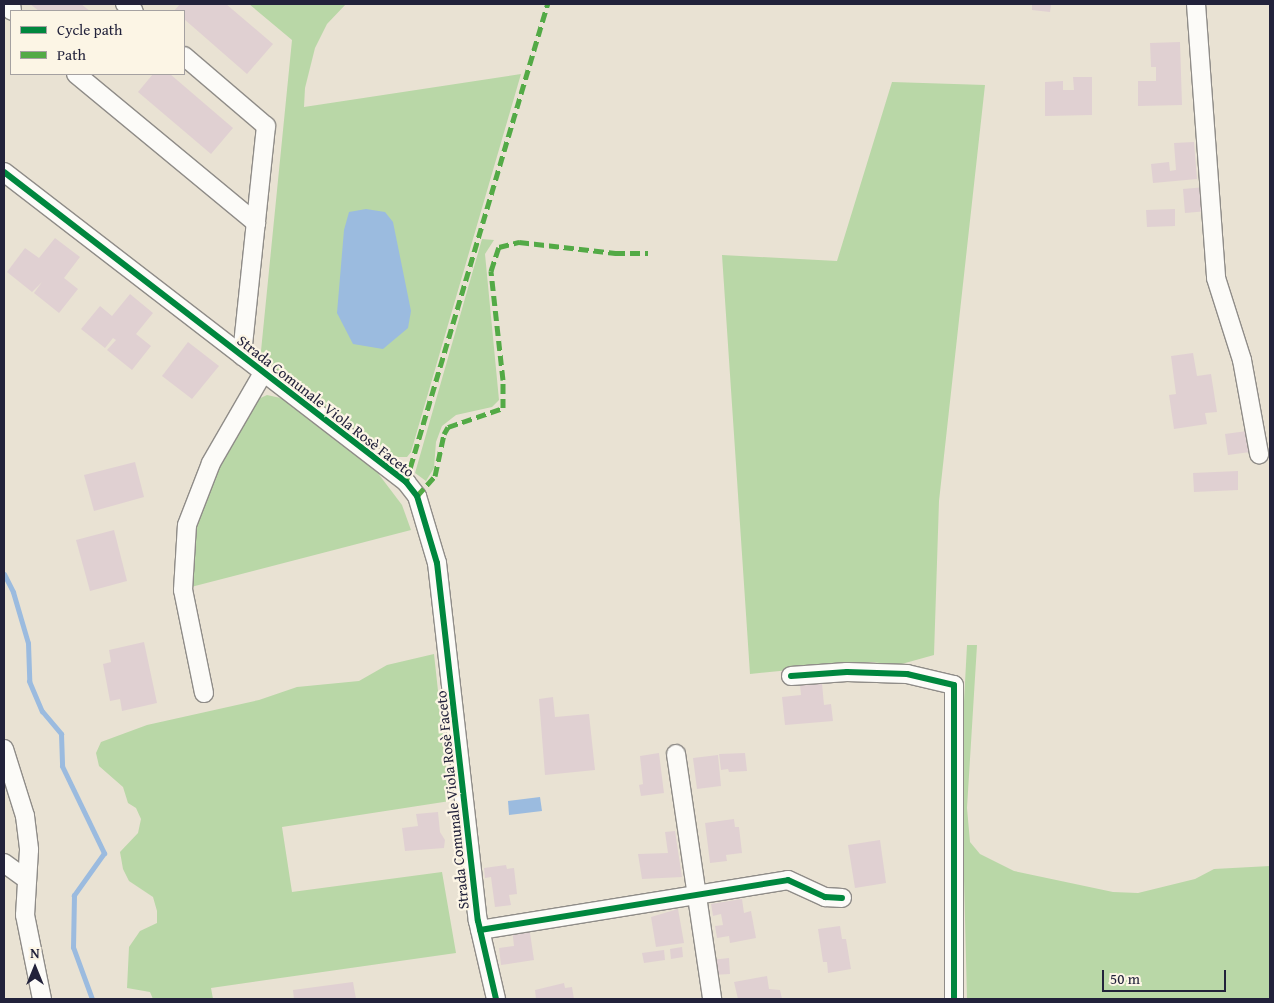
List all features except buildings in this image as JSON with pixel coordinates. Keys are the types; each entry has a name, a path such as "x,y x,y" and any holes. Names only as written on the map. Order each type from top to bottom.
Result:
{"street":[{"path":"1196,4 1216,278 1242,360 1259,454"},
{"path":"185,57 266,126 242,356"},
{"path":"77,75 256,223"},
{"name":"Strada Comunale Viola Rosè Faceto","path":"4,172 406,482 425,515 437,563 480,930 496,999"},
{"path":"204,693 183,590 187,525 211,464 263,372"},
{"path":"791,676 848,672 907,674 954,685 954,999"},
{"path":"676,754 712,999"},
{"path":"5,755 25,816 29,850 25,878 25,915 42,999"},
{"path":"4,863 25,878"},
{"path":"480,930 788,880 825,897 842,898"}],"green space":[{"path":"249,4 346,4 327,24 315,48 305,88 304,107 521,74 411,452 407,457 395,457 260,361 292,40"},
{"path":"892,82 985,85 939,501 934,655 898,665 871,662 750,674 722,255 837,261"},
{"path":"482,239 494,240 485,254 499,400 492,407 456,415 442,426 436,442 434,468 426,481 415,473"},
{"path":"267,395 285,399 368,460 402,505 411,530 191,587 192,520 252,402"},
{"path":"967,645 977,645 967,808 970,842 980,854 1014,871 1113,892 1138,893 1195,879 1214,869 1270,866 1270,999 967,999 961,758"},
{"path":"434,654 450,801 282,827 292,892 442,872 456,953 211,988 213,999 153,999 150,992 127,988 129,947 140,931 157,923 157,911 153,897 129,881 123,869 120,852 138,833 141,819 136,808 128,803 123,787 99,766 96,753 101,742 147,725 259,700 297,687 359,681 387,665"}],"water":[{"path":"366,209 385,212 393,222 411,311 408,328 383,349 353,344 337,313 344,230 349,212"},
{"path":"540,797 542,811 509,815 508,801"}],"waterway":[{"path":"4,574 13,592 28,643 29,681 42,711 61,734 62,766 104,853 74,895 73,947 92,999"}],"marked path":[{"path":"406,482 548,4"},
{"path":"417,496 435,476 444,434 448,427 503,408 503,380 491,271 499,247 519,242 615,253 648,253"}],"cycle path":[{"path":"4,172 406,482 417,496 437,563 478,921 496,999"},
{"path":"791,676 847,672 907,674 954,685 954,999"},
{"path":"480,930 788,880 825,897 842,898"}]}
